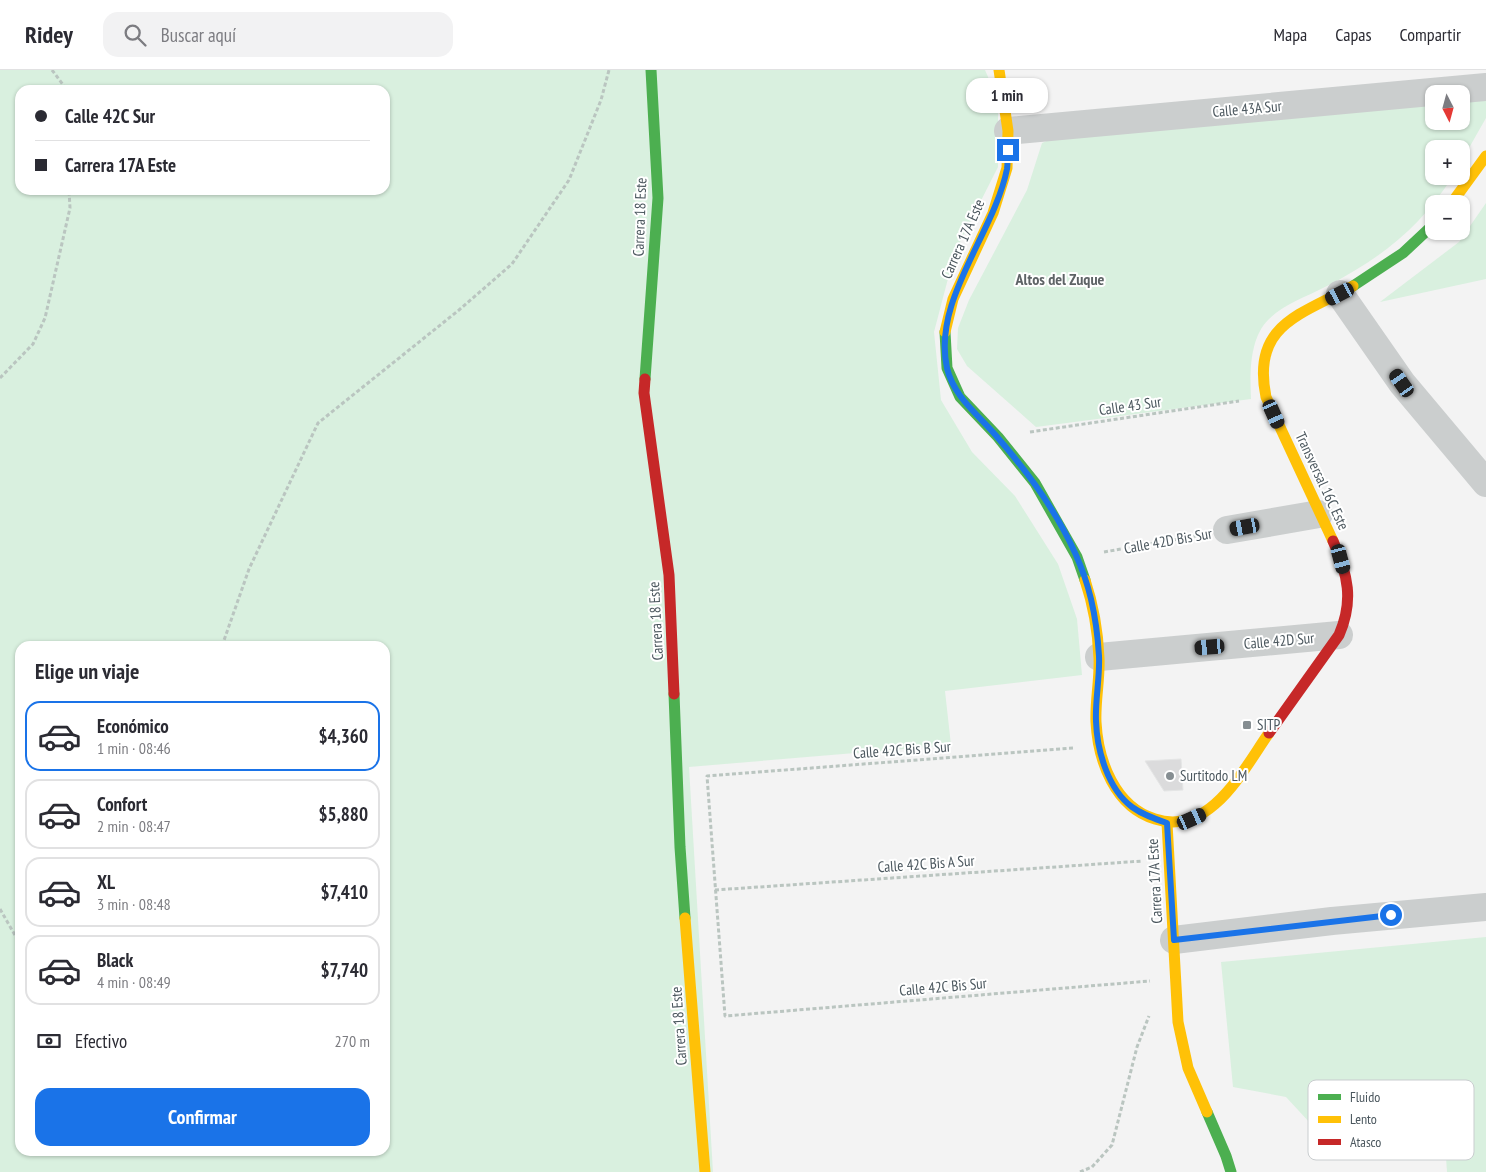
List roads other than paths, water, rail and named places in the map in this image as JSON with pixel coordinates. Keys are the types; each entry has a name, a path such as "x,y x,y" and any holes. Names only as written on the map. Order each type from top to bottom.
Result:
{"street":[{"name":"Carrera 18 Este","path":"651,70 658,198 644,393 669,576 680,847 706,1172"},
{"name":"Carrera 17A Este","path":"999,70 1008,131 1007,168 993,213 953,299 945,332 947,368 960,398 998,437 1035,483 1077,556 1091,599 1099,657 1096,721 1099,746 1105,765 1119,795 1132,807 1148,817 1167,823 1178,1022 1188,1068 1226,1156 1230,1172"},
{"name":"Calle 43A Sur","path":"1008,131 1486,87"},
{"path":"1458,195 1486,156"},
{"name":"Transversal 16C Este","path":"1167,823 1199,816 1223,798 1339,635 1347,620 1349,606 1348,584 1341,559 1266,397 1262,379 1263,362 1270,341 1285,325 1298,315 1340,294 1394,259 1425,232"},
{"path":"1340,294 1402,383 1486,483"},
{"name":"Calle 42D Bis Sur","path":"1226,530 1319,514"},
{"name":"Calle 42D Sur","path":"1099,657 1339,635"},
{"path":"1174,940 1332,921 1486,907"}],"place":[{"name":"SITP","path":"1247,725"},
{"name":"Surtitodo LM","path":"1170,776"}],"district":[{"name":"Altos del Zuque","path":"1060,279"}]}
